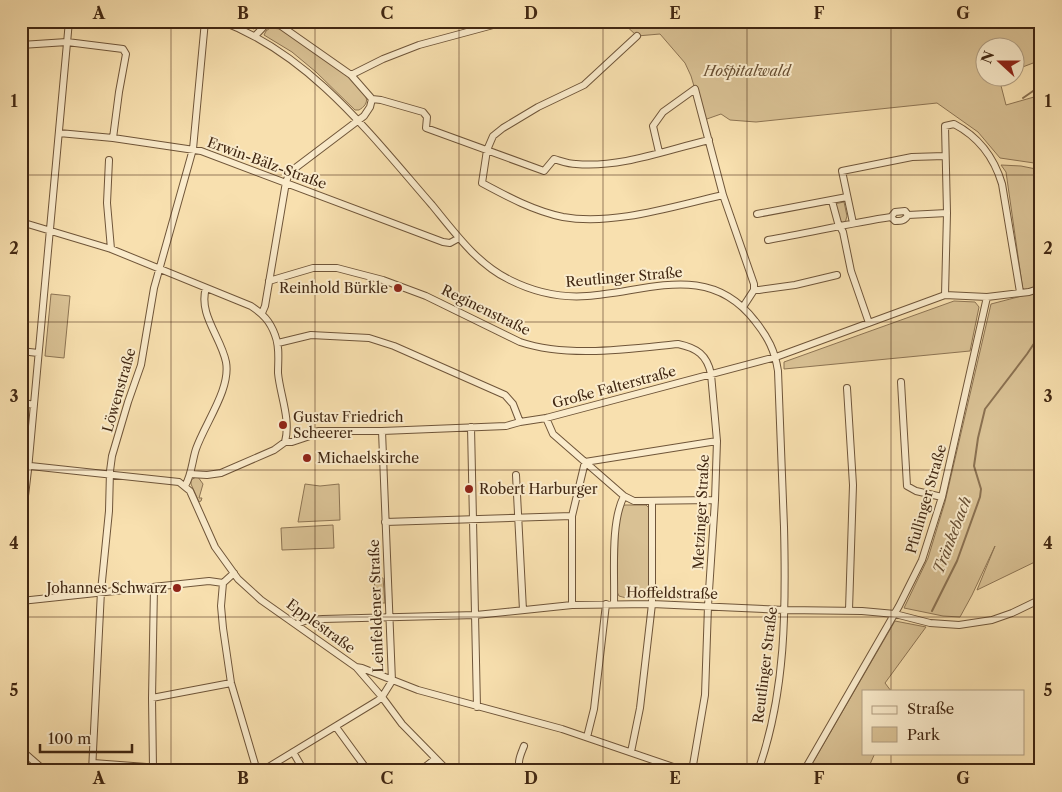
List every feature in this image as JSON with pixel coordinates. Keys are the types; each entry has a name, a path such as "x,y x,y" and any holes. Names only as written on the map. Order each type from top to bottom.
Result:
{"street":[{"path":"21,530 25,466 33,405 69,21"},
{"name":"Löwenstraße","path":"92,771 101,591 112,456 141,365 149,312 159,268 193,149 205,21"},
{"name":"Reutlinger Straße","path":"221,21 255,36 291,58 315,78 358,121 459,238 482,262 495,272 523,286 539,292 556,295 585,296 668,285 700,285 722,293 743,307 768,338 776,358 778,371 785,610 774,707 758,771"},
{"path":"255,36 269,21"},
{"path":"274,21 351,75 372,99 423,112 427,118 426,128 517,163 544,171 554,159 574,164 628,161 709,140"},
{"path":"351,75 383,59 420,45 508,21"},
{"path":"638,36 584,85 538,107 493,136 487,150 482,183 520,203 544,212 565,217 596,220 617,218 722,195"},
{"path":"21,45 67,42 123,49 126,54 113,138"},
{"path":"659,152 653,126 664,112 695,89 722,195 742,247 754,290 743,307"},
{"path":"262,313 265,306 286,182 290,172 365,115 372,99"},
{"path":"945,295 947,213 945,126 954,124 976,139 987,152 998,171 1020,292"},
{"name":"Erwin-Bälz-Straße","path":"59,133 193,149 443,242 450,243 459,238"},
{"path":"853,223 842,171 912,157 945,156"},
{"path":"110,160 107,203 111,249"},
{"path":"757,214 847,198"},
{"path":"832,201 838,224 841,227 851,271 869,323"},
{"path":"768,240 891,217 895,212 900,211 905,211 908,215 947,213"},
{"path":"21,222 111,249 251,306 262,313 271,325 278,343 278,373 287,435 285,442"},
{"name":"Reginenstraße","path":"269,281 313,268 337,268 383,280 426,296 520,342 535,347 555,351 582,351 678,344 691,347 702,354 709,364 711,374"},
{"path":"754,290 795,285 837,275"},
{"path":"25,466 169,480 179,482 185,486 196,449 215,407 226,373 226,360 208,314 204,293 206,288"},
{"name":"Große Falterstraße","path":"190,474 208,475 229,470 274,450 285,442 292,442 310,436 318,431 382,431 506,426 546,418 776,358 945,295 987,297 1041,288"},
{"name":"Pfullinger Straße","path":"804,771 895,614 922,560 942,497 987,297"},
{"path":"278,343 311,335 377,340 444,367 505,395 513,404 520,422"},
{"path":"21,351 38,353"},
{"name":"Metzinger Straße","path":"692,771 705,695 708,606 715,500 717,441 711,374"},
{"path":"901,382 907,486 916,491 942,497"},
{"path":"847,388 853,486 849,610"},
{"path":"21,402 33,405"},
{"path":"546,418 553,434 624,496 634,501 715,500"},
{"path":"471,427 477,707"},
{"name":"Leinfeldener Straße","path":"262,771 336,727 382,696 392,681 382,431"},
{"path":"586,462 717,441"},
{"path":"572,605 572,516 586,462"},
{"path":"516,475 523,610"},
{"name":"Epplestraße","path":"185,486 195,500 216,547 245,586 261,600 356,668 362,668 418,690 562,729 685,771"},
{"path":"614,604 616,525 624,496"},
{"path":"631,752 640,708 652,604 652,502"},
{"path":"385,522 572,516"},
{"path":"234,573 223,583 221,606 223,628 231,683 257,771"},
{"path":"21,600 209,581 223,583"},
{"path":"153,768 154,587"},
{"name":"Hoffeldstraße","path":"297,624 315,619 476,615 572,605 652,604 785,610 849,610 895,614 944,624 974,624 1012,613 1041,599"},
{"path":"587,738 594,710 606,604"},
{"path":"356,668 382,696 402,724 448,771"},
{"path":"152,698 231,683"},
{"path":"336,727 368,771"},
{"path":"523,771 519,768 518,764 524,746"},
{"path":"21,750 45,771"},
{"path":"293,752 304,771"},
{"path":"420,771 435,759"},
{"path":"93,762 200,771"}],"green space":[{"path":"233,21 262,21 254,29"},
{"name":"Hospitalwald","path":"621,21 1041,21 1041,60 1024,66 1024,38 974,38 974,88 1002,88 1006,105 1041,95 1041,164 1000,158 978,132 937,103 756,122 730,120 721,114 704,120 691,76 685,63 660,34 637,36"},
{"path":"270,28 281,29 352,80 366,97 364,106 359,110 355,110 316,72 292,52 264,35"},
{"path":"1001,165 1041,170 1041,285 1023,291 1006,172"},
{"path":"844,202 847,216 845,223 840,224 834,204"},
{"path":"1041,291 1041,559 977,590 995,546 960,617 943,616 904,608 928,558 945,502 991,304"},
{"path":"51,294 70,296 64,358 45,356"},
{"path":"954,301 975,302 979,307 970,351 784,369 784,362"},
{"path":"196,477 203,484 199,498 202,498 199,502 191,484 191,480"},
{"path":"305,484 320,486 339,484 340,520 298,522"},
{"path":"646,505 649,508 649,592 640,598 619,596 617,592 618,529 622,506"},
{"path":"333,525 334,548 282,550 281,528"},
{"path":"374,578 383,578 385,603 376,603"},
{"path":"895,621 926,627 885,683 890,690 862,690 862,754 875,754 867,771 808,771"}],"waterway":[{"path":"1023,98 1036,89 1041,89"},
{"name":"Tränkebach","path":"932,611 957,561 980,497 981,489 974,466 985,409 1041,333"}],"place":[{"name":"Reinhold Bürkle","path":"398,288"},
{"name":"Gustav Friedrich Scheerer","path":"283,425"},
{"name":"Michaelskirche","path":"307,458"},
{"name":"Robert Harburger","path":"469,489"},
{"name":"Johannes Schwarz","path":"177,588"}]}
